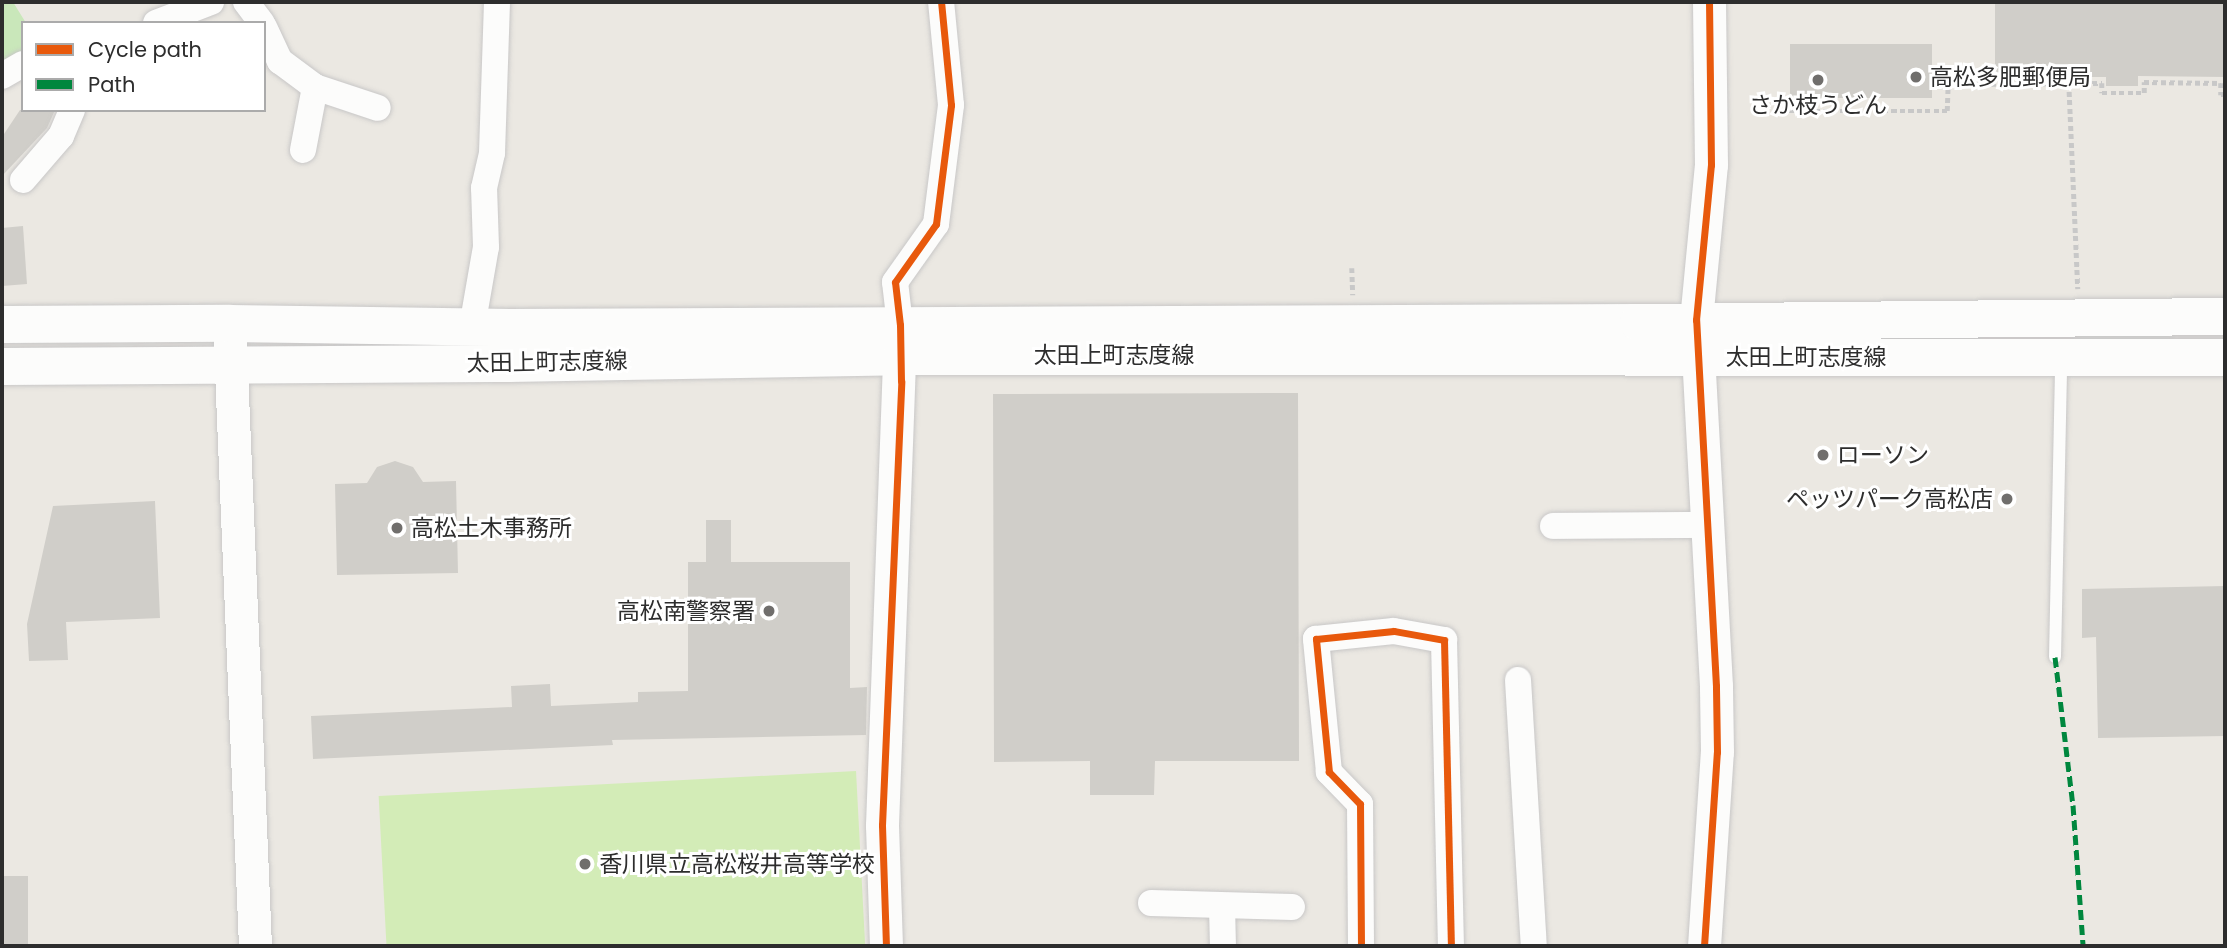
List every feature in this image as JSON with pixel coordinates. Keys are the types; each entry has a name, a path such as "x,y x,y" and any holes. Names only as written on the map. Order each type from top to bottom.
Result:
{"main road":[{"name":"太田上町志度線","path":"2,366 230,365 508,345 900,340 1696,320 2225,316"},
{"name":"太田上町志度線","path":"2,324 229,323 472,327 508,345"},
{"name":"太田上町志度線","path":"900,340 1700,357 2225,357"}],"street":[{"path":"161,21 211,2"},
{"path":"246,2 260,21"},
{"path":"472,327 486,247 484,188 492,153 497,2"},
{"path":"886,946 882,825 900,340 895,282 936,224 951,105 941,2"},
{"path":"1704,946 1717,752 1709,525 1696,320 1711,165 1709,2"},
{"path":"266,31 280,61 315,87 378,108"},
{"path":"2,76 21,65"},
{"path":"303,150 315,87"},
{"path":"23,180 61,136 71,112"},
{"path":"229,323 255,946"},
{"path":"1553,526 1709,525"},
{"path":"1361,946 1360,804 1329,772 1316,639 1394,631 1444,640 1451,946"},
{"path":"1518,680 1534,946"},
{"path":"1151,904 1292,907"},
{"path":"1222,906 1223,946"}],"lane":[{"path":"2055,657 2061,356"}],"path":[{"path":"1781,111 1947,111 1948,84 2102,83 2102,93 2144,93 2144,82 2221,83 2221,95 2225,95"},
{"path":"2069,83 2078,290"},
{"path":"1352,268 1353,306"}],"green space":[{"path":"2,2 13,2 25,21 21,21 21,54 2,65"},
{"name":"香川県立高松桜井高等学校","path":"856,771 865,946 387,946 379,796"}],"building":[{"path":"1995,2 2225,2 2225,77 2138,76 2138,86 2106,86 2106,77 1995,77"},
{"path":"1790,44 1932,44 1932,98 1790,98"},
{"path":"20,110 54,112 47,128 2,176 2,137"},
{"path":"23,226 27,284 2,286 2,228"},
{"path":"1298,393 1299,761 1155,761 1154,795 1090,795 1090,761 994,762 993,394"},
{"name":"高松土木事務所","path":"395,461 413,467 423,482 456,481 458,573 337,575 335,484 367,483 377,467"},
{"path":"155,501 160,618 66,622 68,660 29,661 27,624 53,506"},
{"path":"706,520 731,520 731,562 850,562 850,688 867,687 866,735 612,740 613,745 313,759 311,716 512,707 511,686 550,684 551,706 638,702 638,692 688,691 688,562 706,562"},
{"path":"2225,586 2225,736 2098,738 2096,637 2082,638 2082,589"},
{"path":"2,876 28,876 28,946 2,946"}],"marked path":[{"path":"2055,657 2073,805 2083,946"}],"cycle path":[{"path":"886,946 882,825 901,381 900,325 895,282 936,224 951,105 941,2"},
{"path":"1704,946 1717,752 1716,686 1696,320 1711,165 1709,2"},
{"path":"1361,946 1360,804 1329,772 1316,639 1394,631 1444,640 1451,946"}],"place":[{"name":"高松多肥郵便局","path":"1916,77"},
{"name":"さか枝うどん","path":"1818,80"},
{"name":"ローソン","path":"1823,455"},
{"name":"ペッツパーク高松店","path":"2007,499"},
{"name":"高松土木事務所","path":"397,528"},
{"name":"高松南警察署","path":"769,611"},
{"name":"香川県立高松桜井高等学校","path":"585,864"}]}
